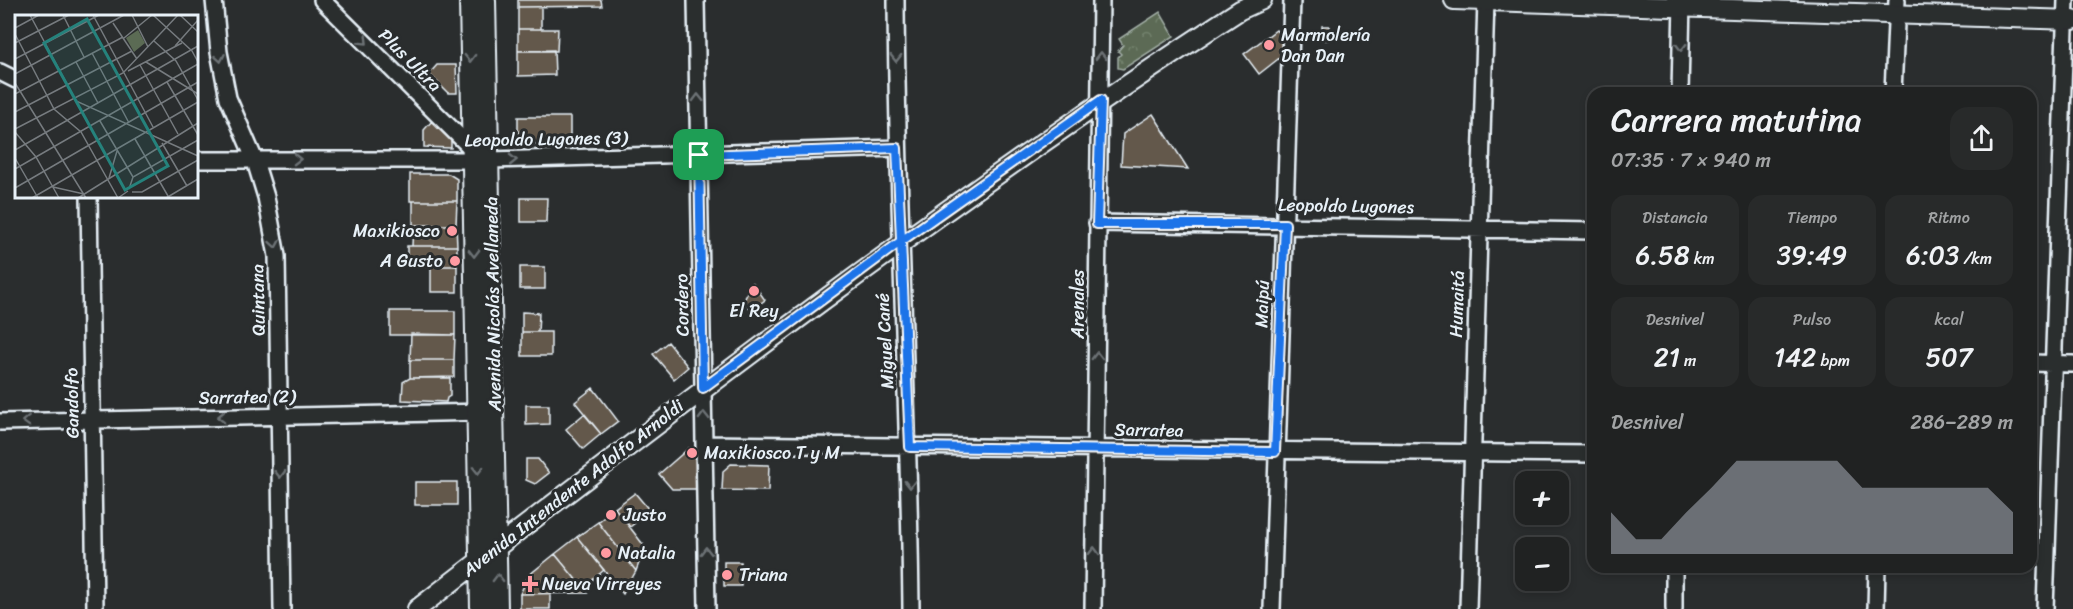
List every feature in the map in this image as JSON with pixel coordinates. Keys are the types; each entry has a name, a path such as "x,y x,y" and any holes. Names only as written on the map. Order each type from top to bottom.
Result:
{"main road":[{"name":"Avenida Nicolás Avellaneda","path":"469,0 471,154 486,412 497,547 498,609"},
{"name":"Avenida Nicolás Avellaneda","path":"480,609 479,561 486,412 490,160 486,0"},
{"name":"Avenida Intendente Adolfo Arnoldi","path":"417,609 703,388 900,242 1101,100 1240,10 1262,0"},
{"path":"1454,0 1897,7 2070,20"}],"street":[{"name":"Quintana","path":"214,0 219,52 228,98 254,158 266,197 277,256 282,609"},
{"name":"Plus Ultra","path":"322,0 471,154"},
{"name":"Cordero","path":"696,0 707,609"},
{"name":"Miguel Cané","path":"896,0 897,148 910,447 911,609"},
{"name":"Arenales","path":"1093,609 1097,448 1097,224 1101,0"},
{"name":"Maipú","path":"1272,609 1275,452 1292,0"},
{"name":"Humaitá","path":"1468,609 1486,0"},
{"path":"2045,609 2052,364 2070,20 2066,0"},
{"path":"1680,87 1682,4"},
{"path":"1893,87 1897,7"},
{"path":"1,72 15,79"},
{"name":"Leopoldo Lugones (3)","path":"198,159 471,154 490,160 897,148"},
{"name":"Gandolfo","path":"88,198 95,609"},
{"name":"Leopoldo Lugones","path":"1097,224 1285,224 1587,231"},
{"path":"2037,363 2073,364"},
{"name":"Sarratea (2)","path":"0,422 486,412"},
{"name":"Sarratea","path":"704,444 1587,454"},
{"path":"1674,573 1674,609"},
{"path":"1876,609 1878,573"}],"green space":[{"path":"1160,12 1174,36 1123,69 1118,68 1118,57 1121,54 1118,51 1123,45 1119,39"}],"building":[{"path":"518,0 601,0 602,6 518,7"},
{"path":"518,7 541,7 541,29 518,29"},
{"path":"1322,26 1329,26 1329,40 1322,40"},
{"path":"518,29 558,29 557,51 518,51"},
{"name":"Marmolería Dan Dan","path":"1276,30 1281,36 1282,56 1259,74 1244,54"},
{"path":"554,50 555,75 518,76 518,51"},
{"path":"437,65 456,65 457,93 448,93 429,74"},
{"path":"1153,114 1188,169 1121,165 1123,134"},
{"path":"518,117 570,117 570,143 524,144 518,138"},
{"path":"432,121 451,139 451,148 424,147 424,130"},
{"path":"410,174 449,174 457,179 457,201 410,201"},
{"path":"521,198 547,198 546,222 521,222"},
{"path":"413,201 457,201 456,225 413,225"},
{"path":"413,225 456,225 457,246 412,246"},
{"path":"407,246 457,246 457,266 407,266"},
{"path":"431,266 457,266 457,292 431,292"},
{"path":"520,267 545,267 545,289 520,289"},
{"name":"El Rey","path":"753,283 765,300 751,310 744,300"},
{"path":"390,311 455,311 455,335 390,335"},
{"path":"522,312 539,313 538,332 522,332"},
{"path":"522,332 551,332 551,356 522,356"},
{"path":"411,334 455,335 454,360 410,360"},
{"path":"668,342 688,367 674,379 653,354"},
{"path":"410,360 454,360 454,377 410,378"},
{"path":"410,378 450,378 450,396 446,402 402,400 403,382"},
{"path":"593,388 618,421 601,434 575,402"},
{"path":"526,405 549,405 549,424 526,425"},
{"path":"584,414 601,434 583,449 566,429"},
{"path":"689,448 698,456 697,489 672,489 659,474"},
{"path":"526,459 538,459 549,473 535,484 526,480"},
{"path":"731,464 769,465 768,491 722,490 723,471"},
{"path":"415,482 457,482 457,505 415,505"},
{"path":"635,493 650,511 630,527 615,508"},
{"path":"615,508 645,547 636,571 598,522"},
{"name":"Natalia","path":"598,522 636,571 623,594 577,537"},
{"path":"577,537 604,570 583,588 555,554"},
{"path":"555,554 587,593 520,594 529,575"},
{"path":"724,562 741,562 741,586 724,586"},
{"path":"520,594 550,594 550,609 520,609"}],"place":[{"name":"Marmolería Dan Dan","path":"1269,45"},
{"name":"Maxikiosco","path":"452,231"},
{"name":"A Gusto","path":"455,261"},
{"name":"El Rey","path":"754,291"},
{"name":"Maxikiosco T y M","path":"692,453"},
{"name":"Justo","path":"611,515"},
{"name":"Natalia","path":"606,553"},
{"name":"Triana","path":"727,575"},
{"name":"Nueva Virreyes","path":"530,584"}],"route":[{"path":"699,155 703,388 900,242 1101,100 1097,224 1285,224 1275,452 910,447 900,242 897,148 699,155"}]}
